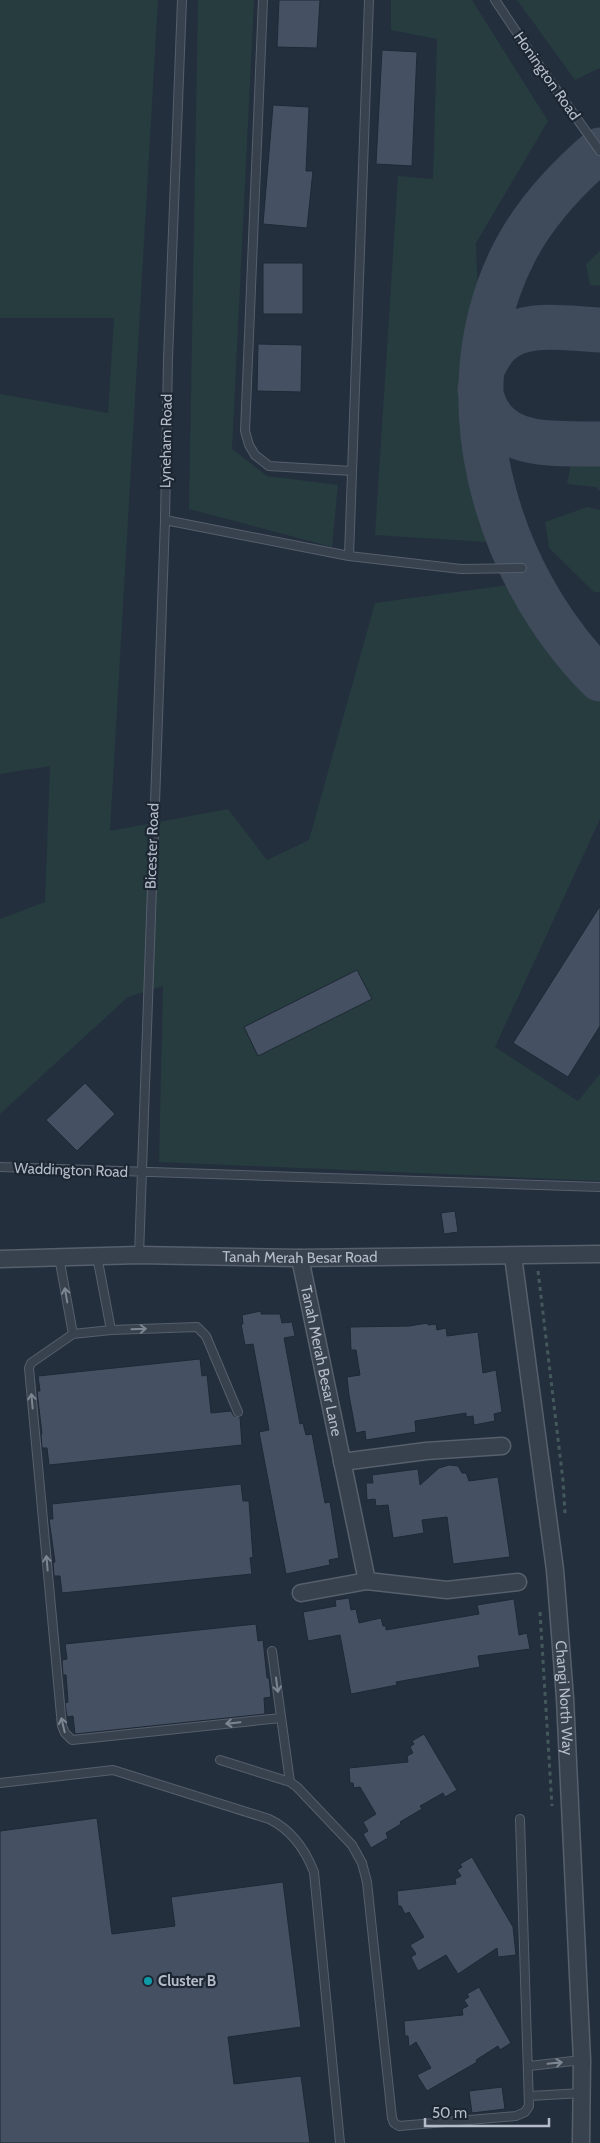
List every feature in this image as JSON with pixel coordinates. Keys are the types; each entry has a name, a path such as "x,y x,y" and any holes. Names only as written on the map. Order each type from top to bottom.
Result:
{"street":[{"name":"Tanah Merah Besar Road","path":"0,1259 139,1255 300,1258 600,1254"},
{"name":"Changi North Way","path":"513,1256 556,1570 565,1698 582,2060 582,2143"},
{"name":"Tanah Merah Besar Lane","path":"300,1258 367,1581"},
{"path":"342,1462 426,1452 502,1446"},
{"path":"301,1593 367,1581 447,1590 518,1582"}],"lane":[{"name":"Lyneham Road","path":"164,520 168,359 182,0"},
{"path":"262,0 245,431 249,445 255,455 269,466 352,470"},
{"path":"349,556 369,0"},
{"name":"Honington Road","path":"496,0 538,64 600,150"},
{"path":"164,520 349,556 461,569 522,568"},
{"name":"Bicester Road","path":"139,1255 164,520"},
{"name":"Waddington Road","path":"0,1167 600,1187"},
{"path":"97,1256 111,1330"},
{"path":"60,1257 73,1334"},
{"path":"238,1412 206,1336 197,1327 111,1330 73,1334 35,1359 29,1368 62,1726 65,1733 72,1740 281,1718"},
{"path":"272,1651 290,1782"},
{"path":"220,1760 290,1782 352,1845 362,1864 367,1882 394,2123 399,2126 516,2116 525,2112 529,2106 520,1819"},
{"path":"0,1783 113,1770 269,1818 284,1826 308,1856 314,1872 340,2143"},
{"path":"529,2066 582,2060"},
{"path":"530,2096 582,2093"}],"path":[{"path":"540,1604 552,1811"}],"green space":[{"path":"0,0 158,0 110,831 228,809 267,860 309,840 375,603 508,585 600,701 600,819 495,1047 578,1101 600,1074 600,1181 159,1162 163,986 128,997 0,1114 0,919 45,902 50,766 0,774 0,394 108,413 114,318 0,318"},
{"path":"198,0 254,0 232,449 267,476 338,485 332,547 189,509"},
{"path":"391,0 472,0 548,121 476,243 486,542 375,535 398,176 433,179 437,39 391,30"},
{"path":"517,0 600,0 600,68 575,80"},
{"path":"600,251 600,286 590,285 586,264"},
{"path":"572,459 600,460 600,491 596,487 567,484"},
{"path":"587,507 600,510 600,592 594,592 549,548 545,522"}],"building":[{"path":"279,0 320,0 317,48 277,47"},
{"path":"382,50 417,52 412,166 376,164"},
{"path":"273,105 309,107 306,171 313,171 307,228 263,224"},
{"path":"263,263 303,263 303,314 263,314"},
{"path":"258,344 302,345 301,392 257,391"},
{"path":"600,906 600,1026 568,1077 513,1043"},
{"path":"357,970 372,999 258,1056 244,1027"},
{"path":"85,1083 115,1114 77,1151 46,1120"},
{"path":"455,1211 458,1232 444,1234 441,1213"},
{"path":"261,1311 261,1314 280,1314 282,1323 292,1322 295,1336 284,1338 300,1424 303,1423 306,1435 312,1434 325,1503 330,1502 339,1558 329,1560 330,1565 286,1574 259,1432 269,1430 253,1344 245,1345 241,1324 243,1324 242,1315"},
{"path":"428,1323 428,1325 436,1324 437,1330 446,1328 447,1336 478,1332 483,1373 496,1370 502,1412 494,1414 495,1421 474,1425 473,1416 466,1417 466,1413 415,1421 416,1432 366,1440 365,1431 356,1433 349,1395 347,1377 360,1375 356,1350 351,1350 350,1327 409,1326"},
{"path":"200,1359 202,1376 207,1375 211,1413 231,1411 234,1416 240,1417 242,1445 49,1465 47,1448 42,1448 37,1391 40,1391 38,1376"},
{"path":"449,1465 458,1466 462,1473 466,1473 469,1481 498,1477 510,1557 453,1564 447,1517 422,1520 424,1533 393,1538 388,1505 376,1506 375,1499 367,1500 366,1483 373,1483 372,1475 418,1469 420,1485 439,1468"},
{"path":"241,1484 243,1501 249,1501 253,1557 250,1558 252,1574 62,1593 60,1576 54,1576 53,1562 55,1562 49,1519 53,1519 52,1504"},
{"path":"349,1598 351,1610 356,1609 359,1623 381,1618 383,1626 386,1626 386,1630 479,1614 477,1605 514,1599 519,1635 527,1633 530,1649 478,1656 480,1667 396,1682 397,1685 351,1694 340,1635 308,1641 303,1612 336,1606 335,1600"},
{"path":"256,1624 258,1641 263,1640 271,1697 264,1698 265,1714 75,1734 73,1716 67,1717 65,1703 68,1702 66,1675 63,1675 62,1660 67,1659 65,1644"},
{"path":"424,1734 457,1790 445,1797 443,1793 420,1806 422,1809 400,1822 401,1824 386,1833 388,1838 371,1848 363,1834 368,1831 363,1822 376,1814 360,1787 354,1788 353,1783 350,1783 349,1768 408,1762 407,1756 413,1753 410,1747 414,1744 412,1741"},
{"name":"Cluster B","path":"97,1818 112,1934 175,1926 171,1897 283,1882 301,2027 228,2037 234,2084 301,2076 310,2143 0,2143 0,1831"},
{"path":"472,1857 513,1927 516,1955 498,1957 497,1948 458,1974 446,1955 418,1971 411,1957 416,1954 410,1945 424,1937 409,1912 405,1914 401,1906 398,1906 397,1891 456,1884 455,1879 461,1876 457,1870 462,1867 460,1864"},
{"path":"479,1987 511,2043 500,2050 498,2046 476,2060 477,2062 427,2091 417,2075 431,2068 416,2042 409,2047 408,2036 405,2036 404,2021 463,2015 462,2009 468,2006 464,2000 469,1997 467,1994"},
{"path":"502,2087 505,2109 472,2113 469,2091"}],"taxiway":[{"path":"600,150 575,172 553,196 523,236 493,305 482,362 482,419 490,477 507,533 531,586 563,635 600,679"},
{"path":"482,369 489,355 499,343 521,331 547,327 600,330"},
{"path":"480,389 486,409 497,424 510,433 544,443 600,444"}],"place":[{"name":"Cluster B","path":"148,1981"}]}
